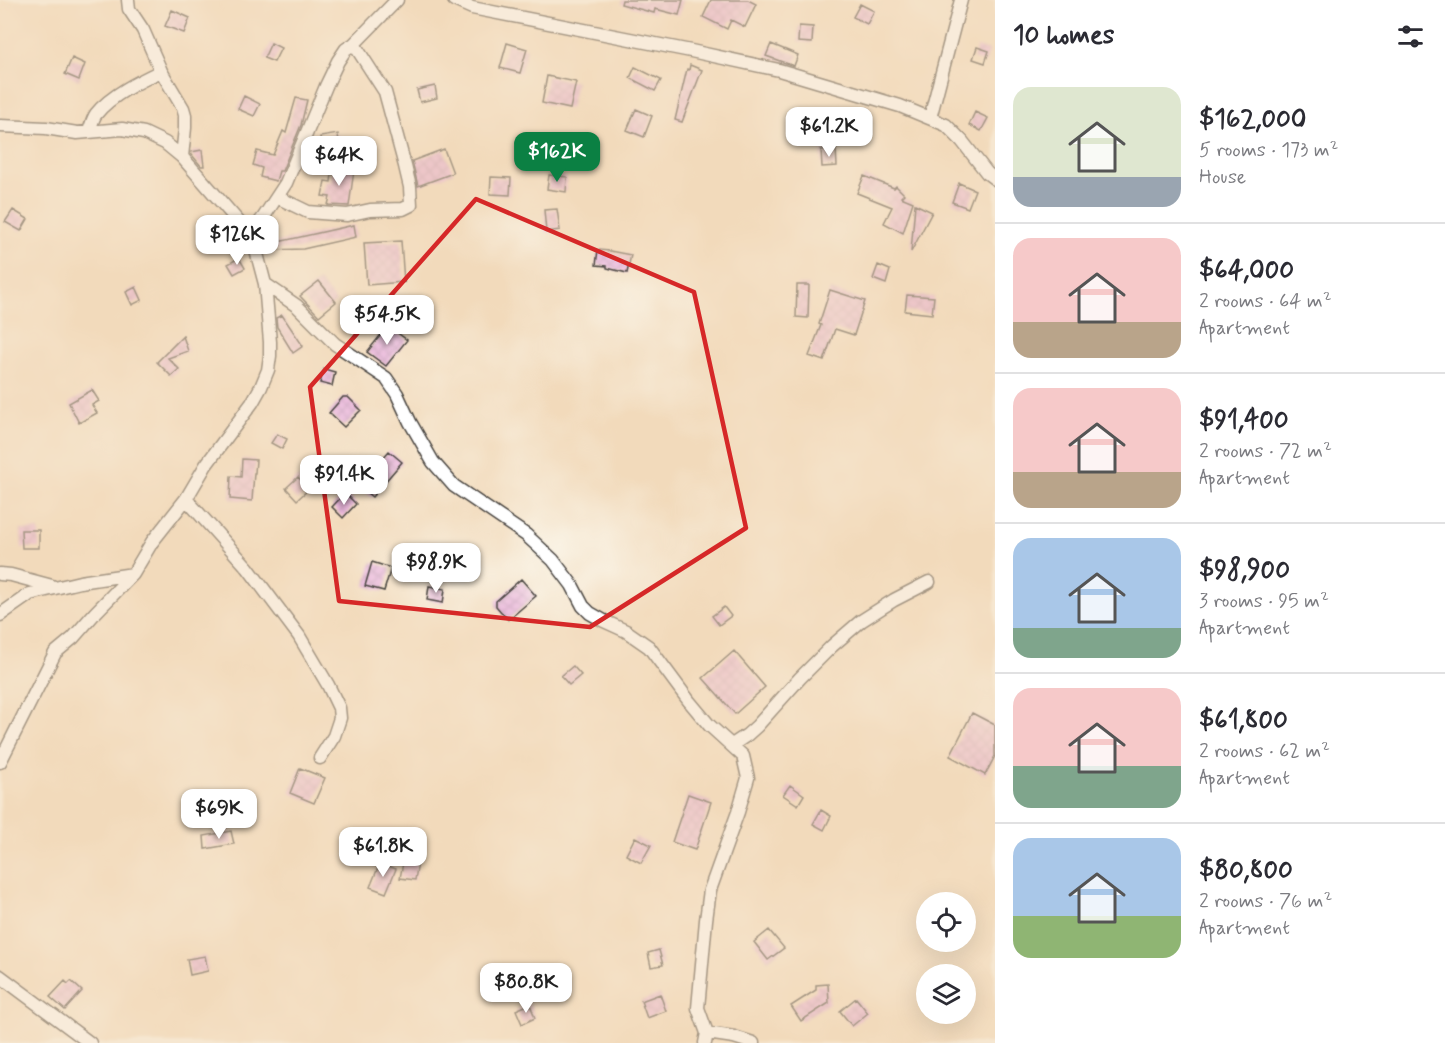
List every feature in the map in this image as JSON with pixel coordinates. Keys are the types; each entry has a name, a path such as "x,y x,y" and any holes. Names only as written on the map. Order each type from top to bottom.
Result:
{"street":[{"path":"128,0 129,9 183,108 185,115 182,157"},
{"path":"250,235 264,218 286,183 338,61 346,49 354,44 397,0"},
{"path":"454,0 472,8 779,70 900,106 946,125 987,173 995,179"},
{"path":"930,118 961,0"},
{"path":"277,197 308,212 347,215 370,210 403,209 411,205 405,166 384,92 354,44"},
{"path":"89,131 95,115 118,94 161,71"},
{"path":"0,126 46,128 77,133 122,129 144,133 165,143 182,157 250,235 265,284 270,342 268,370 252,403 206,465 186,499 152,542 133,574 73,638 55,653 0,762"},
{"path":"265,284 297,306 335,344 386,378 433,462 454,486 526,536 554,560 572,585 583,606 590,613 626,631 649,647 709,726 743,756 748,778 710,890 698,1008 706,1038 734,1037 753,1043"},
{"path":"186,499 254,577 299,636 328,685 339,708 340,718 334,736 320,758"},
{"path":"0,574 56,587"},
{"path":"0,615 30,594 80,582 133,574"},
{"path":"732,745 757,726 800,678 861,621 929,582"},
{"path":"0,976 90,1043"}],"highlighted area":[{"path":"476,199 694,292 746,528 590,627 339,601 310,387"}],"building":[{"path":"622,0 683,0 679,15 655,9 654,13 621,4"},
{"path":"711,0 748,0 756,4 745,27 731,20 727,29 703,17"},
{"path":"860,4 874,11 867,24 853,17"},
{"path":"172,10 190,18 184,33 165,26"},
{"path":"799,26 813,27 812,43 798,42"},
{"path":"271,43 281,48 274,62 264,58"},
{"path":"507,43 527,49 520,73 500,68"},
{"path":"771,44 798,55 794,66 766,56"},
{"path":"977,47 989,51 985,63 973,59"},
{"path":"72,58 85,64 79,80 65,74"},
{"path":"690,65 702,70 682,122 675,120 687,69 689,70"},
{"path":"635,67 661,80 655,91 630,78"},
{"path":"547,76 576,82 570,109 542,103"},
{"path":"435,86 437,98 420,102 417,90"},
{"path":"244,96 260,104 254,116 238,109"},
{"path":"296,98 307,100 301,125 282,171 279,171 276,181 260,177 262,168 253,165 257,151 273,155 283,131 286,133"},
{"path":"636,109 652,116 644,137 627,130"},
{"path":"975,112 988,118 981,131 969,125"},
{"path":"338,134 340,150 322,153 320,137"},
{"path":"444,149 453,173 418,186 412,161"},
{"path":"836,149 837,166 822,167 821,150"},
{"path":"202,150 204,166 201,166 191,152"},
{"path":"333,166 354,170 349,206 328,205 330,197 322,196 325,181 331,182"},
{"path":"549,175 567,177 566,192 547,189"},
{"path":"864,176 894,188 896,186 904,194 901,197 913,202 903,233 884,223 892,207 857,193"},
{"path":"491,177 511,178 510,195 490,194"},
{"path":"959,183 975,190 968,208 952,202"},
{"path":"915,204 932,212 911,252"},
{"path":"557,209 560,230 546,232 544,210"},
{"path":"13,210 28,219 21,231 5,222"},
{"path":"354,225 356,237 303,249 270,250 269,244"},
{"path":"401,241 404,282 367,285 364,243"},
{"path":"598,250 631,255 627,273 596,265"},
{"path":"239,258 245,268 234,274 228,264"},
{"path":"878,265 890,270 886,284 873,279"},
{"path":"319,281 336,302 319,316 300,296"},
{"path":"797,285 809,285 808,318 796,317"},
{"path":"136,287 142,300 132,305 126,292"},
{"path":"830,290 865,301 854,335 835,329 824,361 809,356 821,325 819,324"},
{"path":"907,295 934,297 932,314 905,311"},
{"path":"282,315 303,346 293,353 277,327 276,318"},
{"path":"388,326 407,340 386,366 367,352"},
{"path":"183,336 188,351 168,358 179,369 171,376 157,362"},
{"path":"324,369 335,372 332,386 320,383"},
{"path":"92,390 99,401 92,405 97,413 79,423 69,403"},
{"path":"343,397 348,397 361,410 344,427 329,413"},
{"path":"277,434 287,439 282,449 271,443"},
{"path":"389,451 402,462 372,497 361,488 384,462 381,460"},
{"path":"242,459 256,460 252,501 230,499 231,476 241,477"},
{"path":"298,477 309,489 297,500 286,488"},
{"path":"345,493 356,504 343,518 332,507"},
{"path":"21,530 39,530 39,548 22,548"},
{"path":"372,562 391,568 384,591 365,586"},
{"path":"521,579 536,596 508,620 496,606 496,601"},
{"path":"429,586 445,589 443,603 427,600"},
{"path":"724,607 731,616 719,625 712,616"},
{"path":"734,651 765,687 735,714 703,678"},
{"path":"573,666 581,675 569,685 561,676"},
{"path":"972,713 995,725 995,756 985,775 950,756"},
{"path":"300,768 325,778 314,803 290,793"},
{"path":"790,785 804,795 798,805 783,795"},
{"path":"688,794 711,802 695,850 672,842"},
{"path":"821,810 831,816 824,830 813,824"},
{"path":"231,831 234,844 205,849 204,836"},
{"path":"635,837 651,845 641,863 626,855"},
{"path":"406,848 420,851 415,880 400,878"},
{"path":"380,863 396,869 386,893 370,887"},
{"path":"769,930 784,948 768,960 754,942"},
{"path":"659,950 663,965 651,967 648,953"},
{"path":"205,956 208,971 190,975 187,959"},
{"path":"65,981 68,984 71,981 82,991 65,1010 50,997"},
{"path":"828,984 829,1003 801,1021 791,1006 816,990 816,985"},
{"path":"660,994 666,1011 647,1018 641,1001"},
{"path":"856,998 868,1013 852,1026 840,1011"},
{"path":"530,1004 535,1018 522,1024 516,1010"}]}
